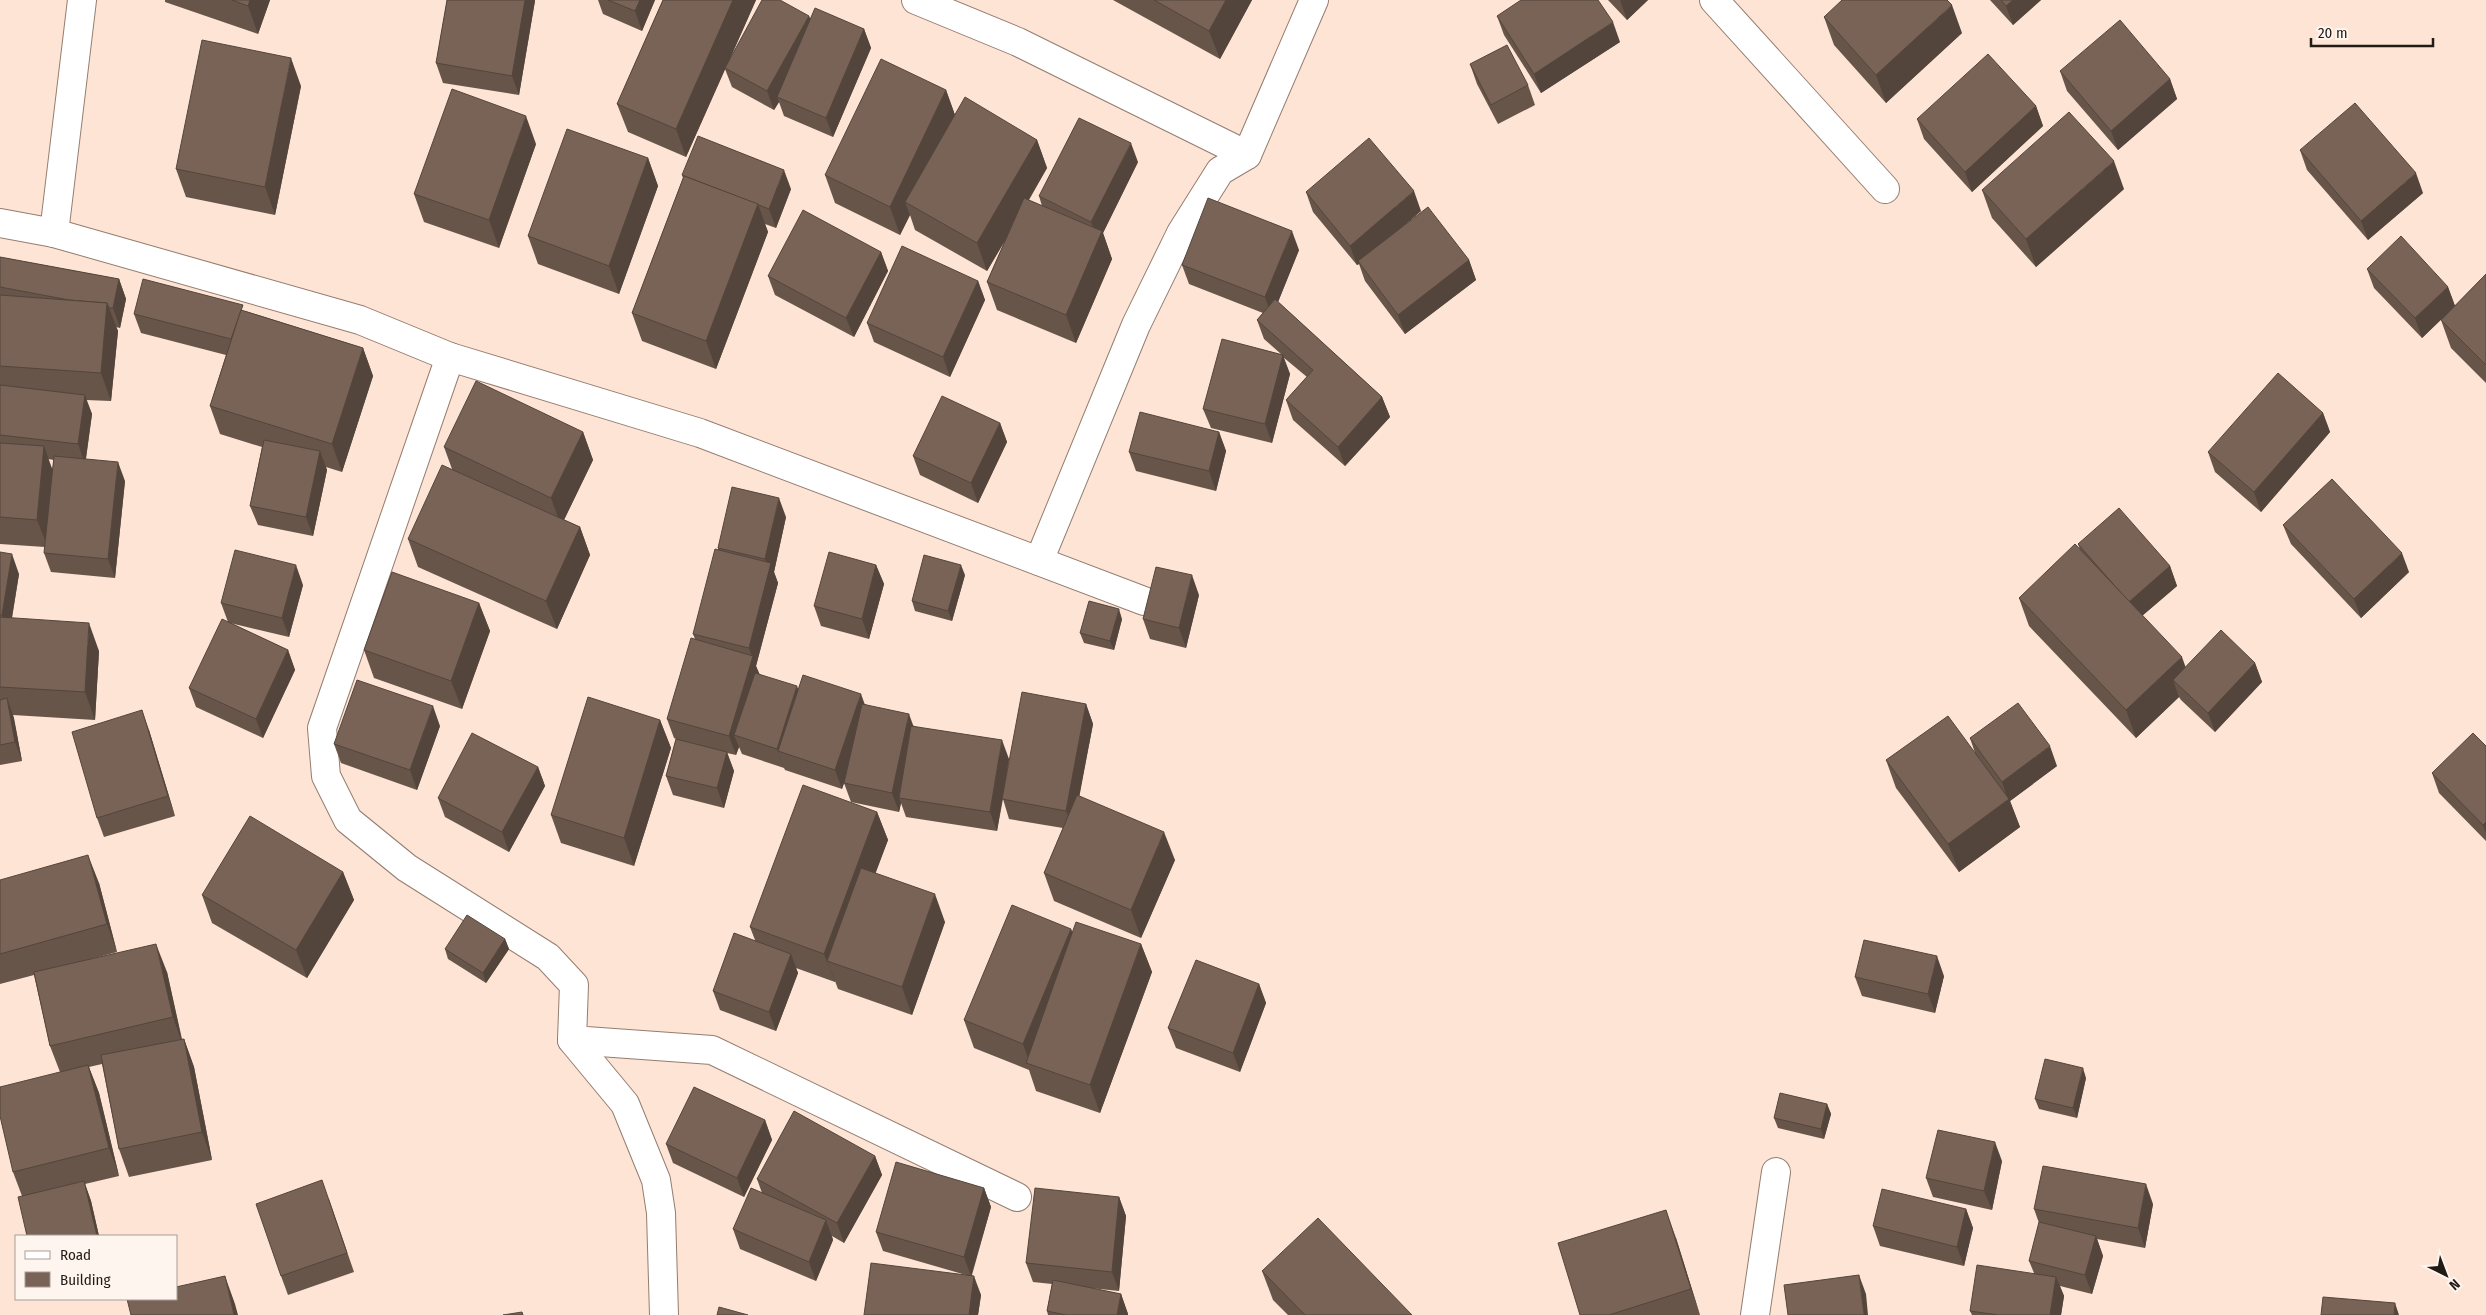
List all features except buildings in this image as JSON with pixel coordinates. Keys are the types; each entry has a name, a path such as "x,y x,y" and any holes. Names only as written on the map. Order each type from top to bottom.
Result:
{"street":[{"path":"54,234 82,0"},
{"path":"916,0 1018,42 1247,155"},
{"path":"1039,561 1136,325 1181,233 1220,171 1247,155 1314,0"},
{"path":"1714,0 1885,189"},
{"path":"0,223 54,234 360,320 450,357 700,433 1144,601"},
{"path":"450,357 322,728 326,776 348,820 407,868 548,957 574,985 572,1040 625,1104 656,1180 660,1213 664,1315"},
{"path":"572,1040 712,1050 1017,1197"},
{"path":"1755,1315 1776,1172"}]}
